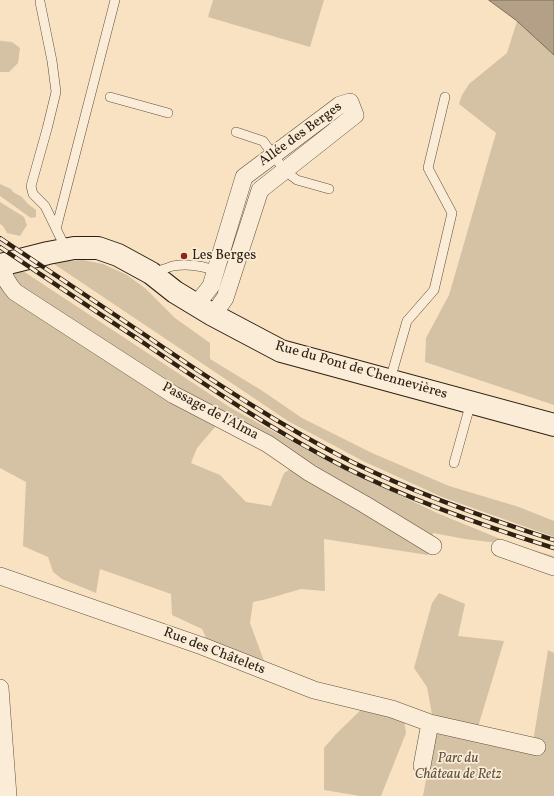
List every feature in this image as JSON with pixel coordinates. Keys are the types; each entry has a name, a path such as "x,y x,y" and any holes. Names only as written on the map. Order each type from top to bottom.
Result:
{"main road":[{"name":"Rue du Pont de Chennevières","path":"0,265 66,249 98,248 118,255 151,273 175,292 204,310 280,351 554,425"}],"street":[{"name":"Allée des Berges","path":"204,310 225,298 224,274 244,177 340,105 350,102 355,115 260,190 224,274"},
{"name":"Passage de l'Alma","path":"0,265 8,284 15,292 174,395 268,444 310,473 364,504 435,541"},
{"path":"500,548 554,567"},
{"name":"Rue des Châtelets","path":"0,576 202,646 314,690 392,709 430,723 537,747"},
{"path":"0,688 8,796"},
{"path":"422,766 430,723"}],"lane":[{"path":"56,229 115,0"},
{"path":"40,2 52,61 56,92 31,186 33,194 45,206 66,249"},
{"path":"110,97 168,113"},
{"path":"390,380 407,321 434,290 452,213 428,168 444,97"},
{"path":"236,132 263,142 285,170 297,180 329,189"},
{"path":"151,273 173,266 194,265 202,266 224,274"},
{"path":"454,463 471,402"}],"green space":[{"path":"213,0 324,0 310,47 208,17"},
{"path":"517,21 554,55 554,405 425,362 426,338 449,295 496,133 459,104 462,95 469,84 507,53"},
{"path":"0,40 12,42 20,48 18,63 9,72 0,72"},
{"path":"0,184 11,189 13,192 22,197 36,210 36,217 31,218 0,196"},
{"path":"0,202 24,217 27,225 20,236 7,233 0,224"},
{"path":"83,260 103,264 127,275 146,289 175,318 210,343 210,359 261,390 302,418 372,453 449,486 519,507 554,521 554,537 442,497 363,461 288,421 51,262"},
{"path":"23,271 231,408 316,455 437,513 515,545 465,539 433,533 428,555 324,539 325,591 301,589 253,602 250,623 267,669 208,642 202,629 172,615 171,594 100,569 96,593 62,579 53,572 48,557 23,546 26,482 0,468 0,283 11,275","holes":["228,412 304,461 284,473 271,506 246,502 220,475 191,463 197,448"]},
{"path":"515,545 554,556 554,560"},
{"name":"Parc du Château de Retz","path":"439,593 465,604 458,636 504,641 474,740 531,754 548,650 554,653 554,796 423,796 435,731 427,687 414,668 432,603"},
{"path":"366,705 403,714 406,733 381,796 360,796 324,790 324,748"}],"shaded area":[{"path":"489,0 554,0 554,55 517,21"}],"railway":[{"path":"0,238 223,387 299,434 352,462 401,485 502,523 554,540"},
{"path":"0,247 214,390 292,439 319,454 371,480 423,502 475,522 554,548"}],"place":[{"name":"Les Berges","path":"184,256"}]}
